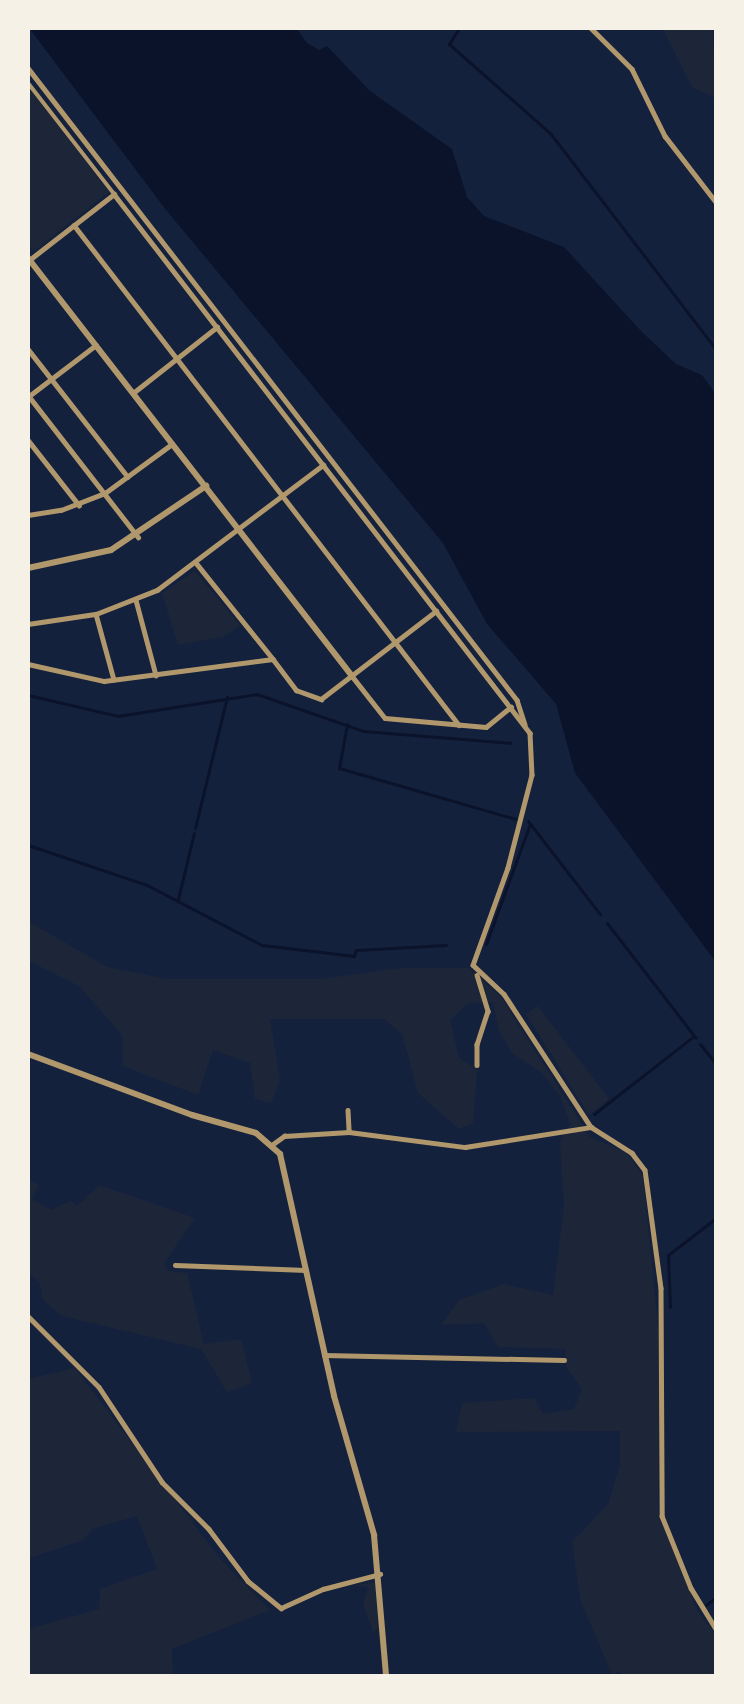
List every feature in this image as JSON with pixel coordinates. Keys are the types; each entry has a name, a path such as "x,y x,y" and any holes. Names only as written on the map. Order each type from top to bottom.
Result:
{"street":[{"path":"591,28 632,69 665,136 714,197"},
{"path":"28,68 517,700 534,747 534,769 508,868 474,956 488,1011 477,1044 477,1065"},
{"path":"28,83 525,725"},
{"path":"114,194 29,260 385,718 486,727 511,707"},
{"path":"74,225 459,725"},
{"path":"133,393 217,327"},
{"path":"96,345 29,396 138,537"},
{"path":"28,349 128,477"},
{"path":"28,440 79,505"},
{"path":"28,515 79,505 105,493 172,444"},
{"path":"28,624 96,614 136,600 197,564 323,465"},
{"path":"28,568 85,560 138,537 206,486"},
{"path":"197,564 296,690 321,699 436,611"},
{"path":"136,600 156,675"},
{"path":"96,614 114,680"},
{"path":"28,664 114,680 273,659"},
{"path":"477,975 504,994 591,1128 632,1153 649,1180 664,1357 662,1516 691,1588 716,1629"},
{"path":"28,1054 192,1115 256,1133 273,1144 285,1167 324,1355 380,1574 386,1676"},
{"path":"348,1110 349,1132"},
{"path":"273,1144 284,1136 349,1132 465,1147 591,1128"},
{"path":"174,1265 306,1270"},
{"path":"28,1316 99,1387 162,1482 209,1529 248,1581 281,1608 323,1589 380,1574"},
{"path":"324,1355 564,1360"}],"shaded area":[{"path":"29,28 297,29 307,43 319,50 327,46 370,91 452,149 467,197 484,216 564,247 642,332 676,364 702,375 715,393 715,961 575,773 556,704 487,624 443,543 166,210"},
{"path":"663,29 713,29 715,98 692,87"},
{"path":"29,87 109,192 34,251 28,243"},
{"path":"195,571 240,625 223,637 178,645 162,593"},
{"path":"28,921 107,967 167,979 320,979 401,968 469,968 501,997 590,1137 626,1152 643,1176 660,1345 658,1512 697,1610 715,1634 715,1675 622,1676 620,1671 612,1675 580,1599 572,1542 608,1504 620,1465 620,1431 456,1432 462,1403 534,1398 543,1414 574,1409 582,1389 566,1367 565,1349 498,1347 484,1323 441,1325 459,1300 504,1284 553,1295 564,1205 560,1143 570,1124 560,1096 542,1073 513,1054 499,1031 493,1002 469,1003 450,1020 459,1058 477,1069 473,1123 459,1129 418,1093 402,1034 384,1019 270,1019 280,1080 271,1103 255,1099 250,1063 213,1050 198,1095 123,1066 122,1035 79,986 29,961"},
{"path":"538,1006 609,1099 589,1115 526,1014"},
{"path":"29,1180 39,1185 32,1199 51,1210 70,1201 77,1206 99,1185 195,1218 164,1263 168,1271 187,1273 204,1344 241,1339 252,1383 227,1392 201,1349 62,1316 42,1299 40,1283 29,1273"},
{"path":"75,1368 221,1560 270,1610 172,1649 173,1675 29,1675 29,1629 99,1609 100,1589 157,1569 137,1516 92,1529 83,1540 29,1558 28,1379"},
{"path":"375,1582 378,1629 373,1632 363,1604 368,1587 350,1586"}],"waterway":[{"path":"459,28 449,44 550,133 716,349"},
{"path":"28,695 118,716 257,694 363,731 511,743"},
{"path":"195,828 227,697"},
{"path":"347,724 339,768 516,819"},
{"path":"528,821 600,914"},
{"path":"486,944 530,824"},
{"path":"178,899 194,833"},
{"path":"28,845 147,885 262,945 354,956 356,950 446,945"},
{"path":"607,923 696,1038"},
{"path":"594,1114 694,1036"},
{"path":"700,1044 716,1064"},
{"path":"670,1307 668,1255 716,1218"},
{"path":"706,1605 716,1597"}]}
